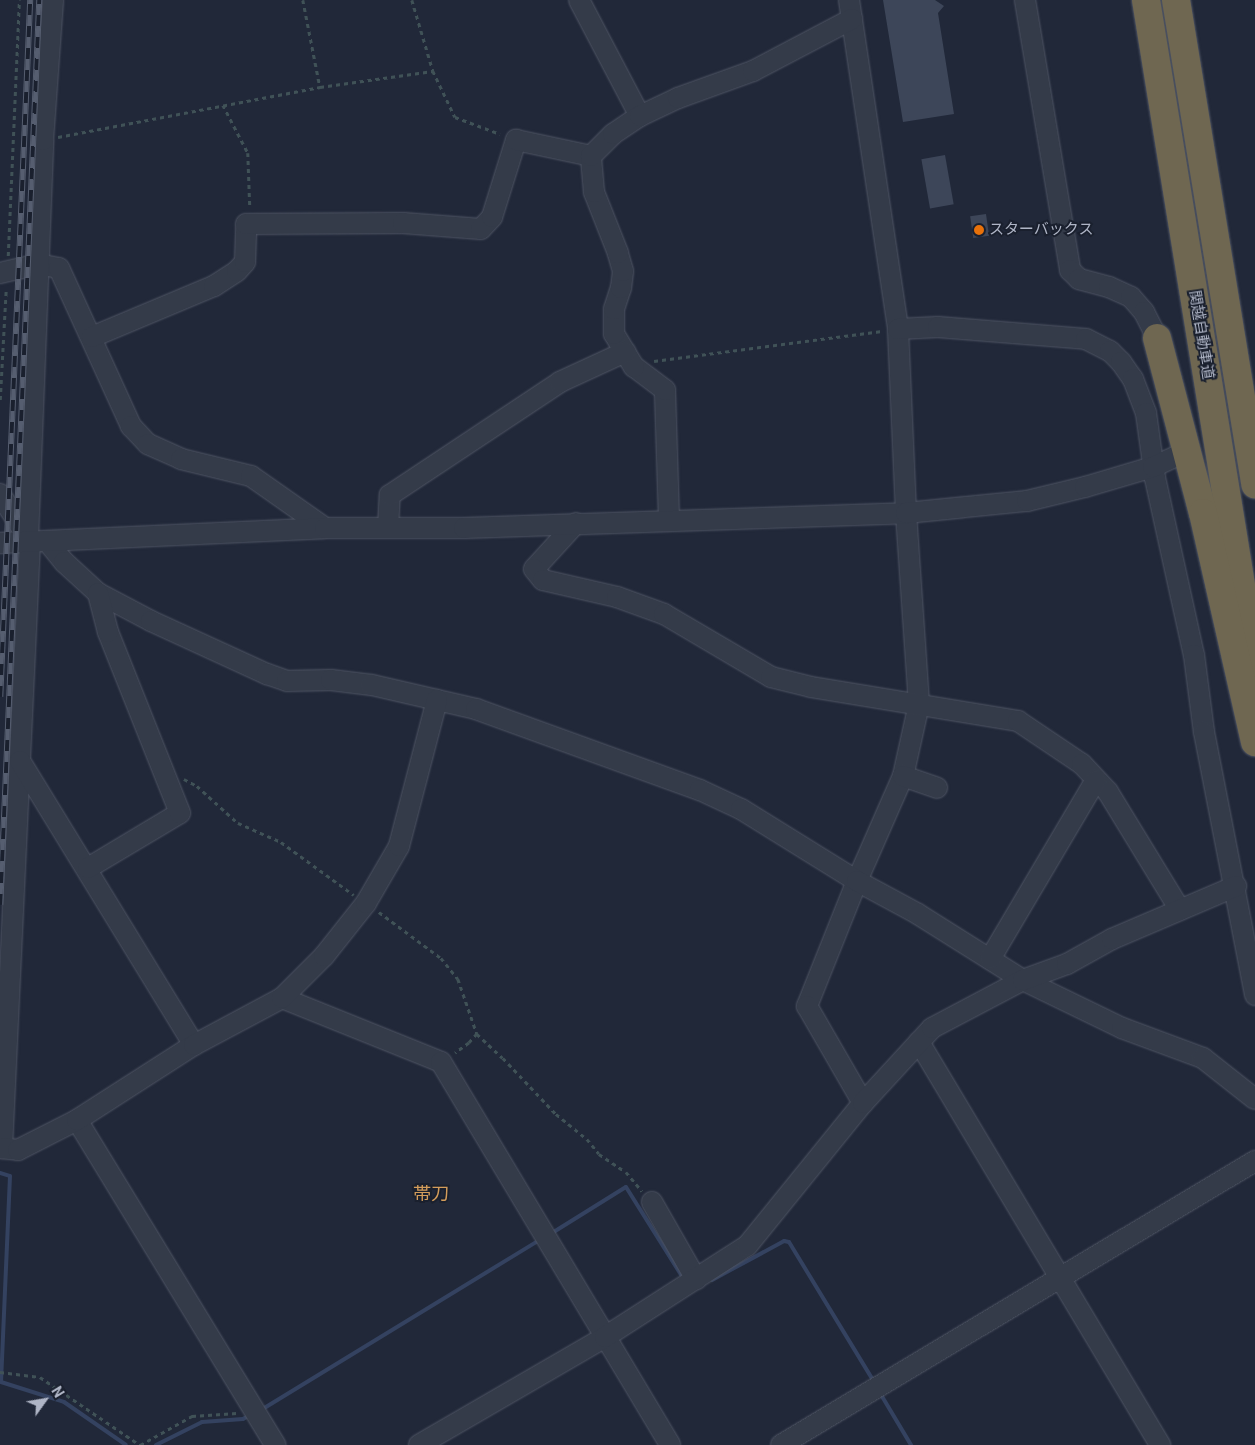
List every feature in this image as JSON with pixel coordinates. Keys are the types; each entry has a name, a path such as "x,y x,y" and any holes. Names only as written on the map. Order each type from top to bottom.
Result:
{"highway":[{"name":"関越自動車道","path":"1146,0 1255,671"},
{"name":"関越自動車道","path":"1176,0 1255,485"},
{"path":"1156,338 1203,513 1255,742"}],"street":[{"path":"53,0 43,140 38,264 35,540 20,761 1,1148 18,1150 77,1120 194,1045 282,998 324,956 366,903 399,846 437,700"},
{"path":"578,0 640,116"},
{"path":"1025,0 1070,270 1079,279 1109,287 1131,297 1144,312 1156,338"},
{"path":"669,519 665,390 629,360 614,334 614,309 621,288 623,272 618,253 594,192 591,156 613,134 640,116 678,98 753,71 851,10 898,329 906,513 919,704 903,776 857,881 807,1006 863,1103"},
{"path":"92,337 214,286 237,271 245,262 246,224 403,223 481,229 492,217 516,140 591,156"},
{"path":"4,273 38,264 59,268 131,426 148,444 180,459 251,476 325,528"},
{"path":"898,329 938,327 1086,339 1099,344 1121,362 1142,398 1146,413 1152,467 1194,655 1204,732 1236,886 1255,995"},
{"path":"388,528 390,495 560,382 629,360"},
{"path":"0,543 325,528 464,528 669,519 906,513 1027,501 1085,487 1152,467 1179,455"},
{"path":"0,494 35,540 64,562 98,593 151,621 267,674 287,681 331,680 372,685 476,709 687,785 741,810 857,881 918,914 1024,980 1122,1028 1203,1058 1255,1099"},
{"path":"576,523 534,569 543,580 617,598 664,614 771,677 811,687 1018,721 1082,764 1108,792 1180,910"},
{"path":"88,868 180,813 108,632 98,593"},
{"path":"20,761 88,868 194,1045"},
{"path":"903,776 937,788"},
{"path":"990,959 1096,780"},
{"path":"418,1445 605,1337 747,1246 863,1103 932,1028 1024,980 1067,964 1112,939 1236,886"},
{"path":"282,998 441,1062 670,1445"},
{"path":"919,1042 1160,1445"},
{"path":"77,1120 275,1445"},
{"path":"781,1445 1255,1161"},
{"path":"652,1202 696,1280"}],"path":[{"path":"0,400 4,273 19,0"},
{"path":"303,0 320,87"},
{"path":"412,0 433,71 455,117 516,140"},
{"path":"43,140 320,87 433,71"},
{"path":"223,106 248,153 252,203 246,224"},
{"path":"629,360 649,362 898,329"},
{"path":"161,767 197,786 238,823 281,842 440,958 458,979 477,1034 503,1058 556,1114 587,1139 599,1154 626,1172 652,1202"},
{"path":"441,1062 469,1043 477,1034"},
{"path":"0,1372 40,1377 140,1445 192,1416 242,1412 252,1408"}],"building":[{"path":"883,0 935,0 944,6 938,13 954,114 903,122"},
{"path":"945,155 954,204 930,208 921,159"},
{"path":"986,214 989,236 973,238 970,216"}],"waterway":[{"path":"0,1173 10,1176 1,1382 64,1402 126,1445"},
{"path":"552,1233 626,1187 683,1278"},
{"path":"261,1410 541,1239"},
{"path":"712,1280 784,1241 789,1242 874,1382"},
{"path":"880,1393 911,1445"},
{"path":"156,1445 202,1422 243,1419 250,1415"}],"tunnel":[{"path":"1179,455 1255,427"}],"railway":[{"path":"0,697 30,0"},
{"path":"0,905 39,0"}],"place":[{"name":"スターバックス","path":"979,230"}],"district":[{"name":"帯刀","path":"431,1194"}]}
